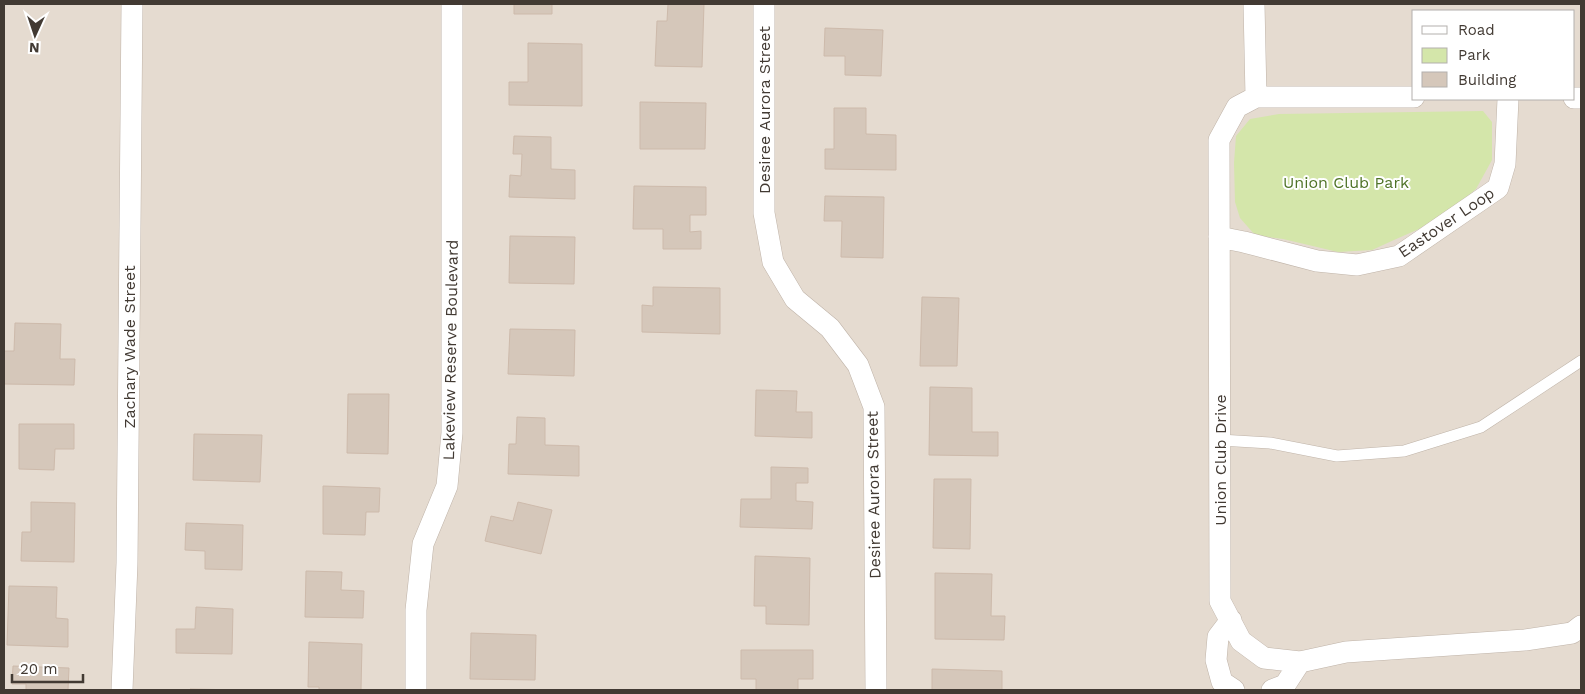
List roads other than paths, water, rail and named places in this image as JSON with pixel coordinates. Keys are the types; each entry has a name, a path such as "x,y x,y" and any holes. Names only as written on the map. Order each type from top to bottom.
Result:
{"street":[{"name":"Zachary Wade Street","path":"122,690 127,563 132,4"},
{"name":"Lakeview Reserve Boulevard","path":"416,690 416,610 423,544 447,486 452,433 452,4"},
{"name":"Desiree Aurora Street","path":"764,4 764,213 773,262 795,299 830,328 858,365 874,407 876,690"},
{"path":"1254,4 1256,97 1412,97"},
{"name":"Union Club Drive","path":"1256,97 1237,107 1219,140 1220,601 1241,641 1264,658 1300,662 1346,652 1525,640 1572,633 1581,626"},
{"name":"Eastover Loop","path":"1219,237 1316,261 1356,265 1399,256 1498,188 1505,164 1508,100"},
{"path":"1231,620 1218,637 1216,660 1222,682 1234,690"},
{"path":"1272,690 1284,685 1300,662"}],"lane":[{"path":"1220,440 1270,443 1337,456 1404,452 1482,427 1581,361"}],"park label":[{"name":"Union Club Park","path":"1346,182"}]}
